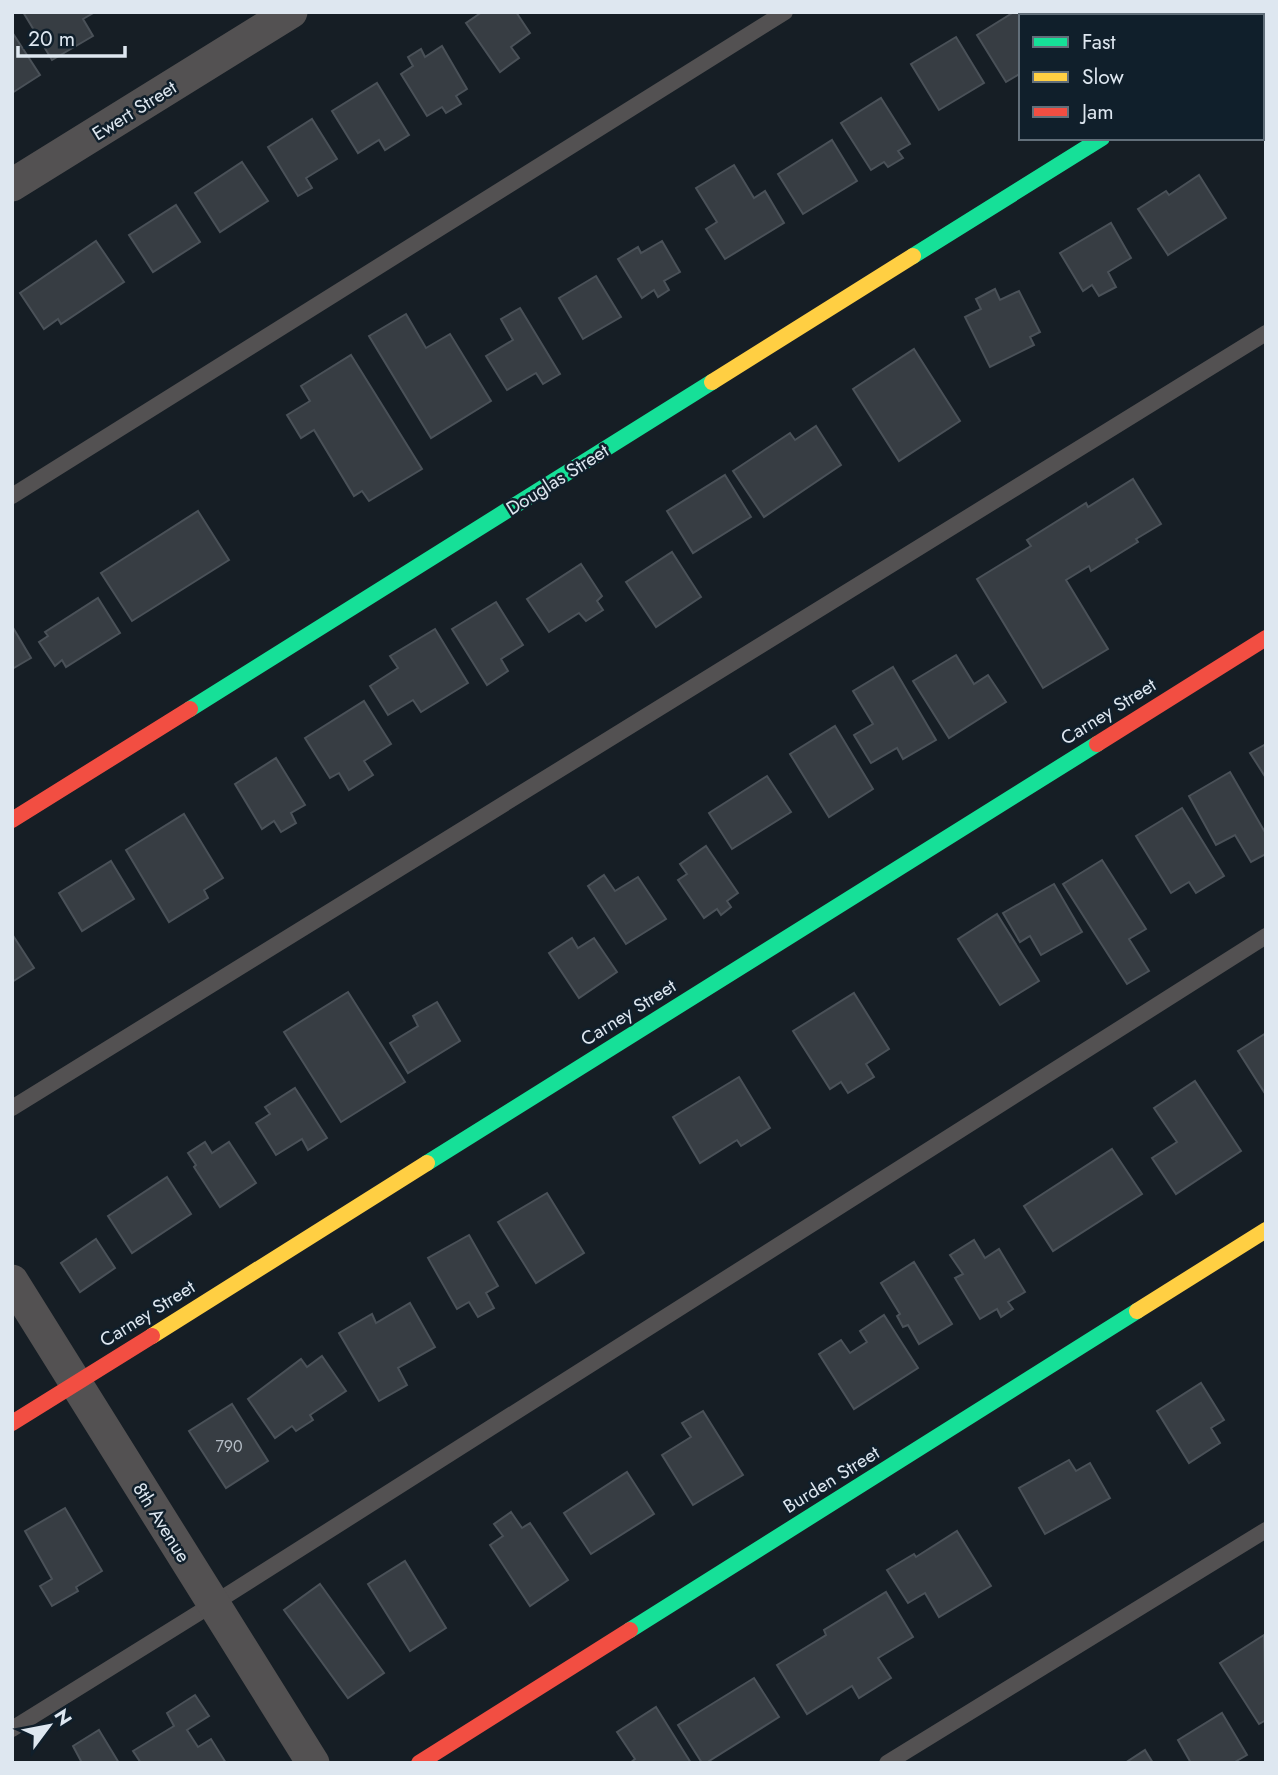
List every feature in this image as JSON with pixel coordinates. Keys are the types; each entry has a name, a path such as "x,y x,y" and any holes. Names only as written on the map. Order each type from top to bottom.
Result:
{"street":[{"name":"Ewert Street","path":"12,185 291,12"},
{"name":"Douglas Street","path":"12,820 1099,140"},
{"name":"Carney Street","path":"12,1423 1266,638"},
{"name":"Burden Street","path":"419,1763 1266,1230"},
{"name":"8th Avenue","path":"12,1280 313,1763"}],"lane":[{"path":"12,496 785,12"},
{"path":"12,1108 1266,333"},
{"path":"12,1729 1266,936"},
{"path":"887,1763 1266,1530"}],"building":[{"path":"23,12 95,12 83,19 93,36 52,60"},
{"path":"482,12 516,12 530,33 511,47 519,58 500,72 466,23"},
{"path":"1014,12 1051,14 1019,14 1019,74 1006,82 977,35"},
{"path":"1063,12 1124,12 1121,14"},
{"path":"12,32 40,75 12,93"},
{"path":"956,37 984,83 939,110 911,64"},
{"path":"442,46 467,89 456,96 461,104 446,113 442,107 427,116 401,74 413,66 408,57 421,49 425,57"},
{"path":"377,83 409,135 385,150 379,140 358,153 332,111"},
{"path":"881,98 910,144 898,151 903,158 888,167 884,162 871,170 841,123"},
{"path":"312,119 337,159 306,178 312,188 298,196 268,147"},
{"path":"832,140 857,181 803,214 778,174"},
{"path":"242,162 268,201 220,232 195,193"},
{"path":"734,165 754,198 765,191 784,223 725,259 706,229 717,222 696,188"},
{"path":"1199,175 1226,218 1168,255 1138,209 1166,191 1169,195"},
{"path":"176,205 200,242 153,272 129,235"},
{"path":"1111,223 1131,258 1108,272 1116,287 1099,296 1092,285 1083,291 1060,253"},
{"path":"96,241 124,282 61,324 58,319 44,329 20,293"},
{"path":"662,241 680,272 664,281 669,290 658,297 654,290 642,298 618,259 638,247 641,253"},
{"path":"596,276 621,317 583,339 559,298"},
{"path":"995,289 1000,300 1019,291 1040,332 1030,337 1034,345 990,367 965,317 981,309 976,299"},
{"path":"520,308 560,374 543,384 536,373 507,390 486,356 513,340 501,319"},
{"path":"406,314 426,348 450,334 491,401 431,438 369,336"},
{"path":"914,349 960,421 899,461 853,389"},
{"path":"351,355 422,469 369,501 362,491 354,496 314,430 301,438 287,415 310,401 301,386"},
{"path":"816,426 841,465 764,517 733,471 790,433 795,440"},
{"path":"725,475 751,517 693,553 667,511"},
{"path":"1133,479 1161,524 1136,539 1138,542 1091,571 1089,566 1066,580 1108,649 1043,688 977,579 1031,546 1027,540 1086,503 1088,507"},
{"path":"198,511 229,560 132,621 101,573"},
{"path":"672,552 701,597 656,627 626,582"},
{"path":"581,564 602,596 597,601 603,610 586,621 579,613 549,632 527,599"},
{"path":"98,598 120,633 66,667 62,660 55,666 39,642 48,636 45,632"},
{"path":"496,602 523,645 501,659 508,671 487,685 452,629"},
{"path":"12,626 31,658 12,669"},
{"path":"435,629 468,683 421,712 413,700 388,715 370,686 398,668 390,656"},
{"path":"956,655 974,684 988,675 1006,702 949,738 913,681"},
{"path":"893,667 936,740 903,759 897,748 871,763 854,735 873,724 853,691"},
{"path":"364,701 391,744 364,761 373,775 349,790 339,773 330,778 305,738"},
{"path":"835,726 873,789 829,817 790,754"},
{"path":"1266,744 1266,778 1250,753"},
{"path":"276,758 305,805 291,813 296,823 281,832 274,821 262,829 235,784"},
{"path":"1230,772 1266,834 1266,854 1251,862 1235,835 1216,845 1189,796"},
{"path":"767,776 791,812 732,849 709,813"},
{"path":"1182,808 1224,876 1196,893 1189,882 1171,893 1136,836"},
{"path":"184,814 223,878 204,890 208,898 169,922 126,850"},
{"path":"706,846 738,893 727,901 731,907 721,915 717,909 704,918 678,880 687,874 680,864"},
{"path":"1102,860 1146,929 1129,939 1149,971 1127,984 1063,884"},
{"path":"111,861 134,899 82,931 59,893"},
{"path":"604,875 615,891 638,877 666,919 626,944 588,886"},
{"path":"1054,884 1082,932 1041,955 1030,936 1020,942 1003,913"},
{"path":"997,914 1039,981 1000,1005 958,939"},
{"path":"12,934 34,968 12,982"},
{"path":"572,938 578,948 594,938 617,972 579,998 549,953"},
{"path":"348,992 405,1082 341,1122 284,1032"},
{"path":"854,993 889,1049 866,1064 874,1077 848,1093 841,1082 830,1089 793,1031"},
{"path":"437,1002 460,1041 408,1073 390,1043 418,1026 413,1016"},
{"path":"1266,1033 1266,1095 1238,1051"},
{"path":"739,1077 770,1128 741,1146 737,1140 700,1163 673,1117"},
{"path":"1195,1081 1241,1151 1176,1194 1152,1158 1177,1142 1154,1108"},
{"path":"295,1088 327,1138 308,1150 302,1139 276,1155 256,1123 270,1114 265,1107"},
{"path":"205,1142 212,1153 229,1142 256,1183 220,1207 188,1153"},
{"path":"1112,1149 1142,1194 1053,1251 1024,1206"},
{"path":"167,1177 191,1214 132,1253 108,1216"},
{"path":"547,1193 584,1253 536,1283 498,1222"},
{"path":"469,1235 498,1286 486,1293 494,1308 478,1317 469,1302 457,1309 428,1258"},
{"path":"96,1239 115,1268 80,1292 61,1263"},
{"path":"974,1240 985,1258 999,1249 1025,1292 1008,1302 1013,1309 1001,1317 997,1309 980,1319 955,1278 963,1274 950,1255"},
{"path":"914,1262 952,1324 919,1344 908,1325 903,1327 897,1316 900,1314 881,1283"},
{"path":"410,1303 435,1347 398,1368 407,1385 379,1401 339,1333 372,1314 376,1323"},
{"path":"884,1315 918,1368 854,1409 819,1354 841,1340 850,1353 867,1342 860,1331"},
{"path":"322,1356 346,1391 310,1415 313,1420 296,1431 292,1426 275,1438 248,1399 301,1359 307,1367"},
{"path":"1201,1383 1224,1420 1211,1428 1220,1443 1189,1463 1157,1411"},
{"path":"232,1404 268,1461 226,1488 189,1431"},
{"path":"703,1411 743,1475 693,1505 662,1455 691,1437 682,1423"},
{"path":"1069,1460 1076,1471 1090,1463 1110,1498 1045,1534 1019,1488"},
{"path":"627,1472 654,1514 591,1554 564,1513"},
{"path":"65,1508 102,1571 76,1587 78,1591 52,1606 40,1586 52,1579 25,1531"},
{"path":"511,1512 522,1528 530,1523 568,1580 530,1606 490,1545 503,1536 494,1524"},
{"path":"957,1531 991,1586 939,1617 925,1593 908,1603 887,1570 914,1554 916,1557"},
{"path":"405,1561 446,1628 410,1651 368,1584"},
{"path":"320,1584 384,1673 348,1698 284,1610"},
{"path":"886,1592 913,1637 878,1658 891,1678 859,1698 852,1686 807,1714 777,1665 826,1635 824,1630"},
{"path":"1264,1635 1266,1720 1259,1724 1220,1663"},
{"path":"754,1678 779,1717 702,1763 678,1725"},
{"path":"195,1695 209,1716 187,1730 198,1747 211,1739 226,1763 141,1763 133,1751 174,1726 167,1713"},
{"path":"656,1707 691,1763 630,1763 635,1759 617,1732"},
{"path":"1222,1713 1247,1755 1233,1763 1191,1763 1178,1740"},
{"path":"99,1730 119,1763 82,1763 73,1746"},
{"path":"1145,1750 1153,1763 1125,1763"}],"traffic: fast":[{"path":"913,256 1099,140"},
{"path":"190,709 712,382"},
{"path":"427,1163 1097,744"},
{"path":"630,1630 1137,1311"}],"traffic: slow":[{"path":"712,382 913,256"},
{"path":"152,1336 427,1163"},
{"path":"1137,1311 1266,1230"}],"traffic: jam":[{"path":"1097,744 1266,638"},
{"path":"12,820 190,709"},
{"path":"12,1423 152,1336"},
{"path":"419,1763 630,1630"}]}
